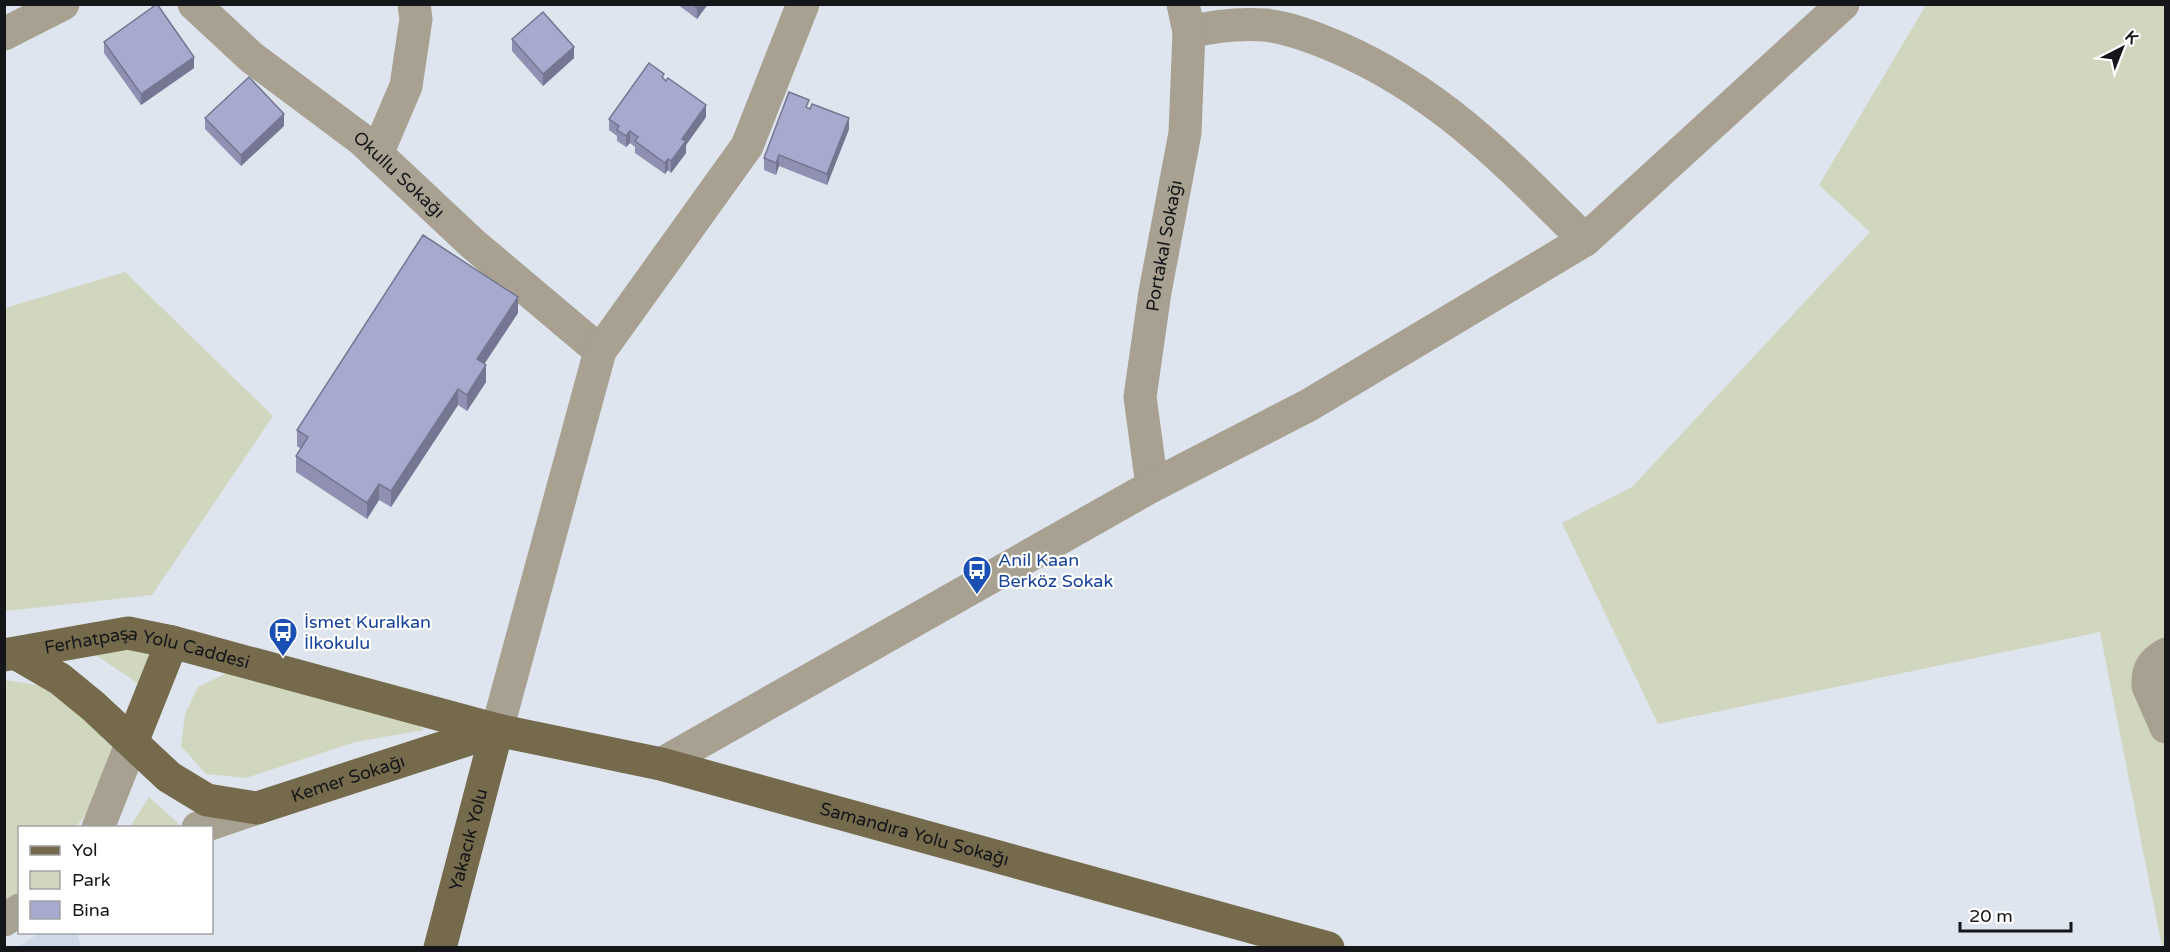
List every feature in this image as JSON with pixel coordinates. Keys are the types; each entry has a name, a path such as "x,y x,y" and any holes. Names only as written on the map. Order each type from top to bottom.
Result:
{"main road":[{"name":"Ferhatpaşa Yolu Caddesi","path":"11,654 128,633 172,642 497,730"},
{"path":"132,742 172,642"},
{"path":"11,654 60,680 93,706 169,777 207,800 257,808"},
{"name":"Samandıra Yolu Sokağı","path":"497,730 661,764 1329,948"},
{"name":"Kemer Sokağı","path":"257,808 497,730"},
{"name":"Yakacık Yolu","path":"441,948 497,730"}],"street":[{"path":"4,26 15,4"},
{"path":"4,34 63,4"},
{"name":"Okullu Sokağı","path":"194,4 251,57 362,140 473,244 600,351"},
{"path":"377,154 406,86 416,18 414,4"},
{"path":"497,730 600,351 747,146 803,4"},
{"path":"661,764 1152,486 1309,405 1585,240 1843,4"},
{"path":"1186,18 1214,26 1239,24 1294,31 1360,57 1443,108 1484,141 1585,240"},
{"name":"Portakal Sokağı","path":"1152,486 1140,397 1155,292 1185,133 1186,18"},
{"path":"2166,654 2151,665 2147,679 2166,727"},
{"path":"99,826 132,742"},
{"name":"Kemer Sokağı","path":"204,826 257,808"},
{"path":"4,920 18,911"}],"shaded area":[{"path":"38,934 77,934 81,947 19,947"}],"green space":[{"path":"1926,5 2165,5 2165,947 2162,947 2100,632 1658,724 1562,523 1632,487 1870,232 1819,185"},
{"path":"125,272 273,416 152,595 5,611 5,308"},
{"path":"56,628 176,635 140,685"},
{"path":"235,669 403,712 424,730 355,742 246,778 206,774 181,746 185,714 198,687"},
{"path":"5,680 63,689 127,759 77,826 18,826 18,893 5,903"},
{"path":"149,797 180,825 178,826 131,826"}],"building":[{"path":"157,4 194,57 141,94 104,42"},
{"path":"543,12 574,47 543,74 512,39"},
{"path":"649,63 664,74 662,77 666,81 668,78 706,105 682,139 686,141 671,161 668,159 665,163 635,141 638,137 630,131 626,136 617,130 619,126 609,119"},
{"path":"249,77 284,114 241,155 205,118"},
{"path":"789,92 809,100 806,107 810,109 812,104 849,118 827,174 779,155 776,163 764,158"},
{"path":"423,235 518,297 477,359 486,365 467,395 458,389 391,491 379,484 367,503 296,456 308,437 297,430"}],"place":[{"name":"Anil Kaan Berköz Sokak","path":"977,596"},
{"name":"İsmet Kuralkan İlkokulu","path":"283,658"}]}
